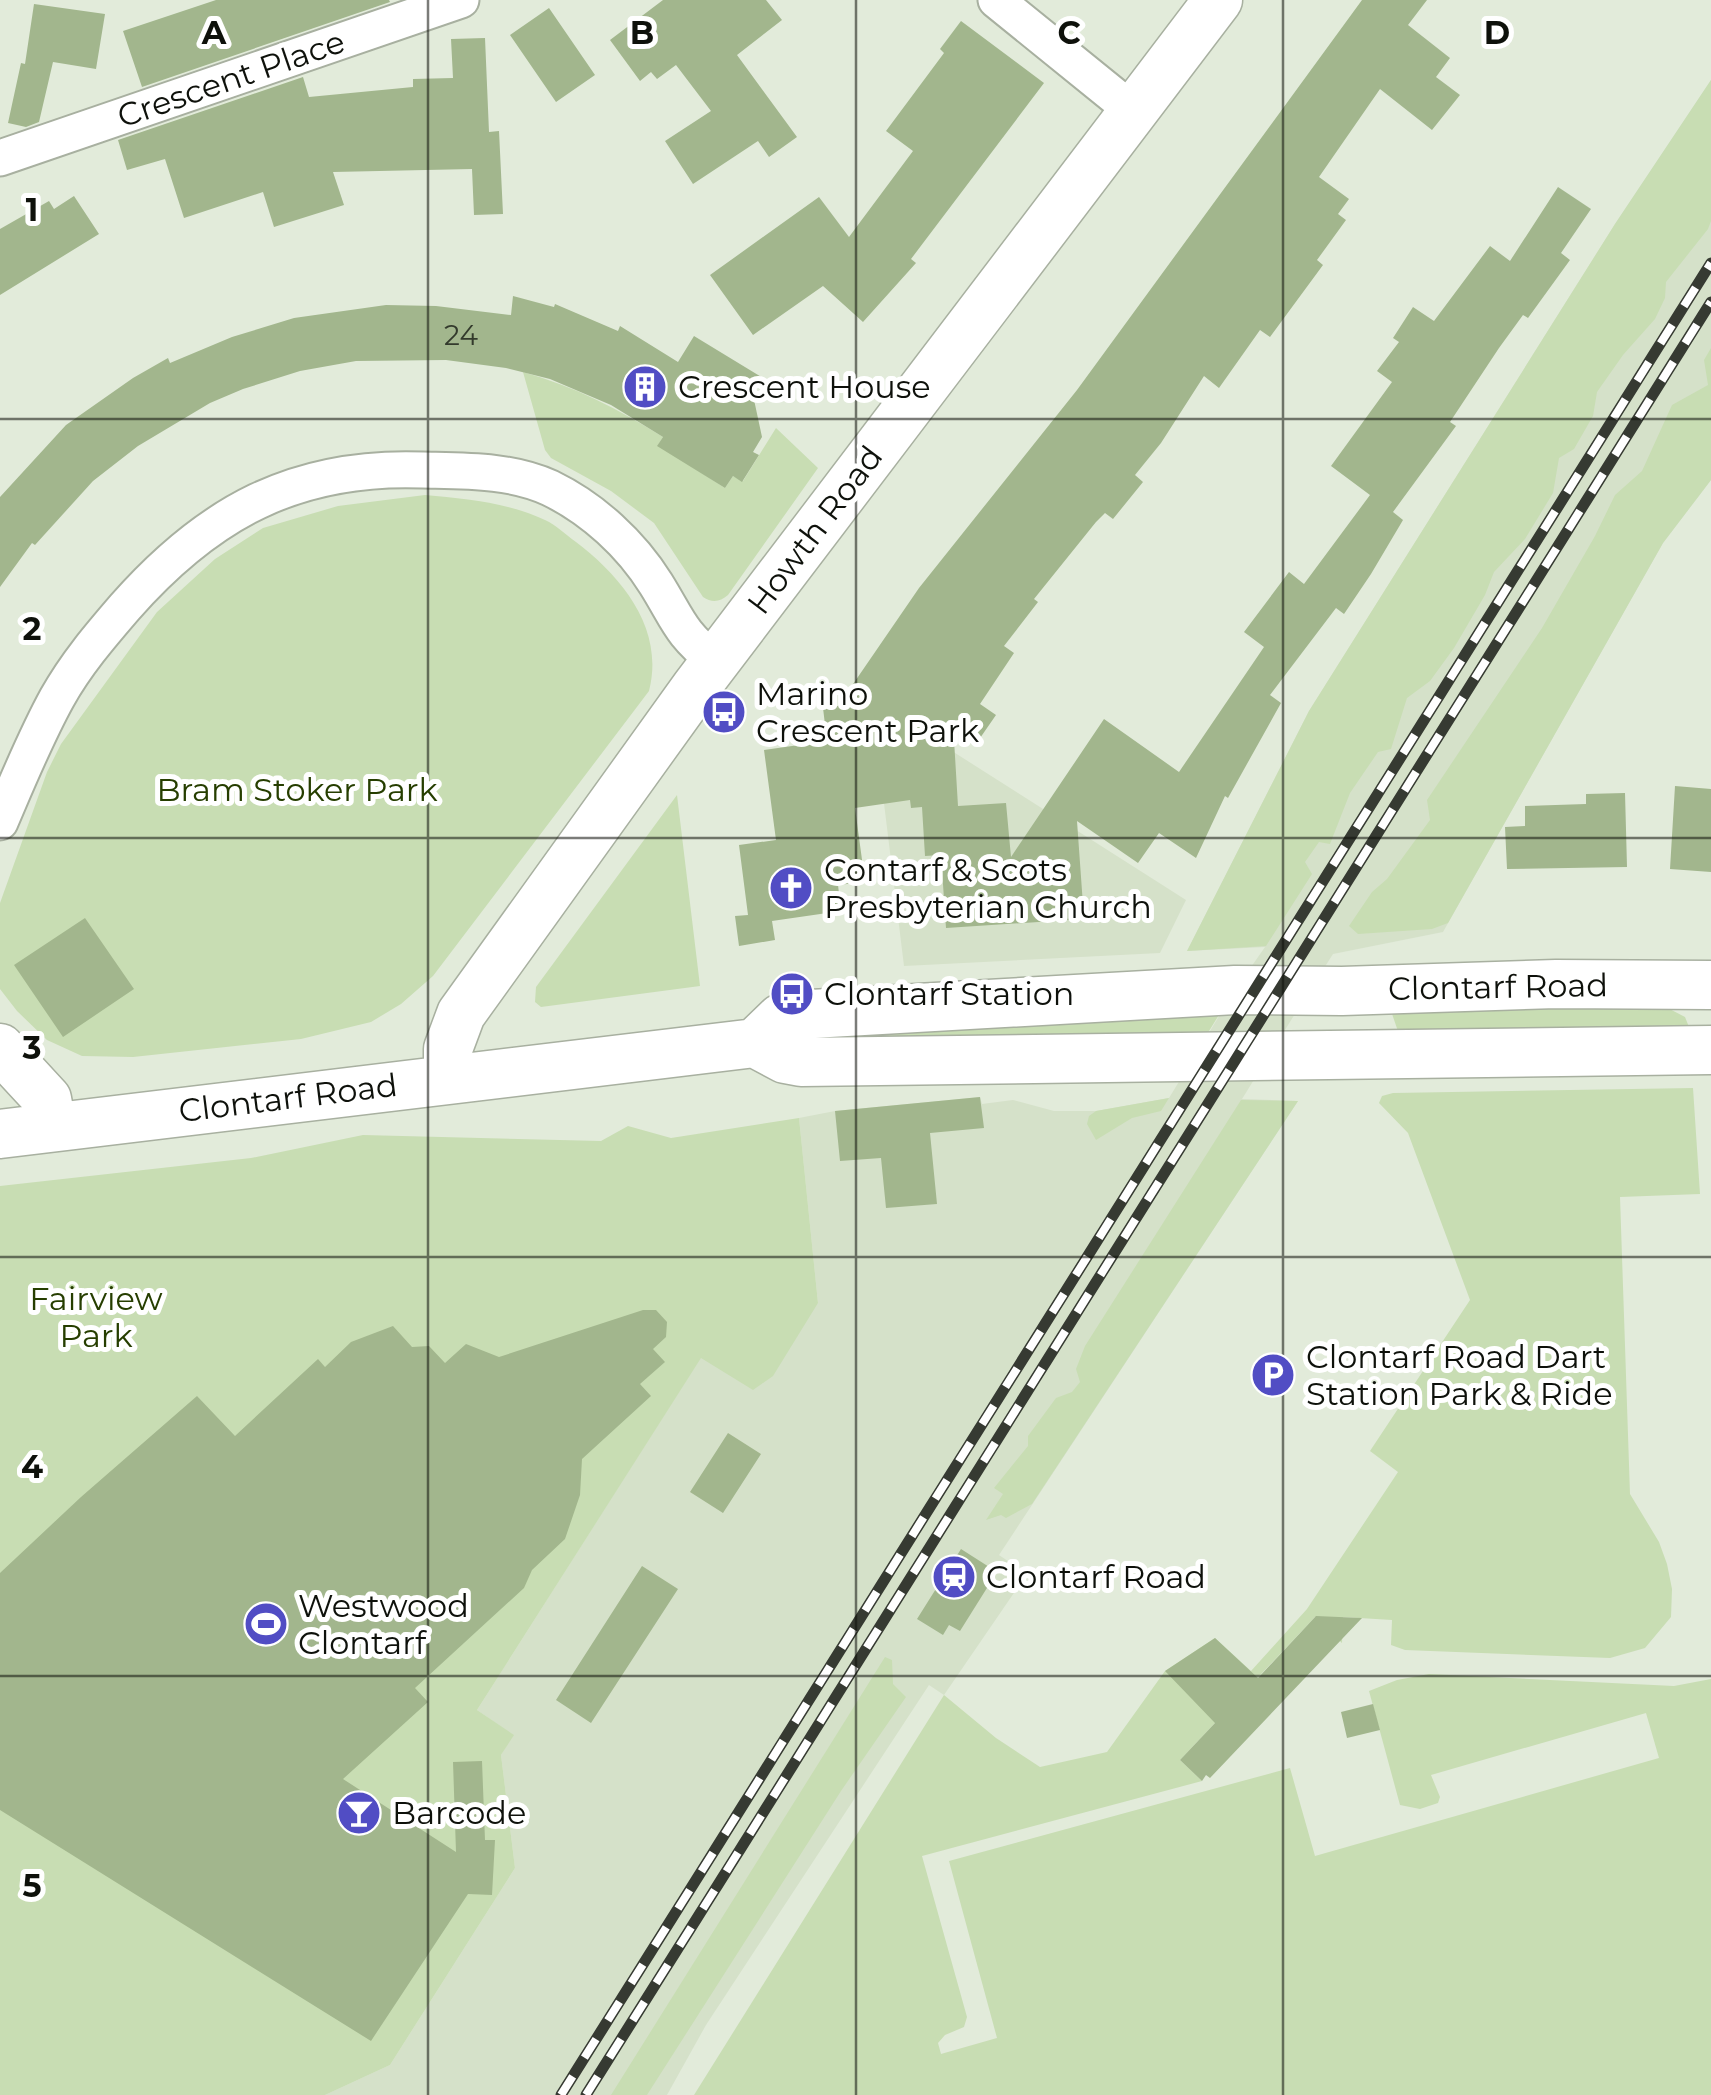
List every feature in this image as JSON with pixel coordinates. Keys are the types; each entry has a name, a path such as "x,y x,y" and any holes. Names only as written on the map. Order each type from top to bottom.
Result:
{"main road":[{"name":"Howth Road","path":"448,1078 448,1049 460,1014 715,661 1218,0"},
{"name":"Clontarf Road","path":"755,1043 781,1018 812,1014 1235,990 1711,985"},
{"name":"Clontarf Road","path":"0,1134 755,1043 801,1062 1711,1050"},
{"path":"0,1048 47,1099 52,1126"}],"street":[{"name":"Crescent Place","path":"0,158 461,0"},
{"path":"996,0 1134,111"},
{"path":"0,822 28,754 58,697 90,646 138,593 177,553 216,522 275,492 328,479 392,468 507,475 550,488 593,514 624,542 657,586 688,640 715,661"}],"shaded area":[{"path":"1711,80 1711,480 1663,543 1443,932 1333,954 1298,1009 1242,1099 1298,1101 999,1555 1027,1574 944,1695 929,1685 706,2025 667,2095 325,2095 390,2065 515,1868 501,1755 513,1735 477,1710 701,1357 818,1303 799,1118 980,1097 982,1104 1013,1100 1054,1111 1096,1111 1169,1098 1265,947 1187,951 1309,711 1615,224"},
{"path":"897,716 1186,900 1160,953 904,966 874,722"}],"green space":[{"path":"1711,80 1708,229 1666,282 1665,298 1655,319 1597,392 1593,416 1574,449 1559,458 1553,493 1525,539 1494,572 1454,648 1430,681 1407,698 1391,749 1378,752 1350,793 1330,844 1319,842 1305,862 1312,874 1266,946 1187,951 1309,711 1615,224"},
{"path":"1711,348 1711,480 1663,543 1448,923 1432,929 1358,934 1349,926 1430,820 1427,800 1542,628 1615,495 1642,471 1672,405 1708,385 1704,360"},
{"path":"523,372 578,391 629,417 663,437 658,445 725,488 733,476 743,481 776,428 818,468 728,595 710,600 703,597 654,523 611,491 551,458 545,450"},
{"name":"Bram Stoker Park","path":"425,495 486,502 531,514 553,525 593,556 624,588 645,626 651,646 649,691 433,976 401,1004 371,1022 301,1039 133,1057 82,1056 47,1040 0,989 0,903 47,772 61,744 157,612 215,559 263,528 338,506"},
{"path":"677,795 700,986 541,1007 535,1002 536,987"},
{"path":"1662,1005 1685,1017 1689,1027 1401,1040 1390,1008"},
{"path":"1222,1010 1201,1044 814,1042 803,1032"},
{"path":"1693,1088 1700,1194 1620,1197 1630,1494 1659,1542 1672,1589 1671,1617 1645,1648 1610,1658 1405,1650 1391,1645 1392,1620 1343,1617 1342,1643 1315,1617 1180,1760 1202,1781 922,1856 967,2017 964,2027 945,2035 938,2043 941,2054 997,2038 949,1861 1290,1768 1315,1856 1659,1758 1646,1713 1431,1775 1440,1797 1438,1803 1420,1809 1400,1805 1369,1691 1429,1674 1674,1686 1711,1679 1711,2095 694,2095 944,1695 996,1738 1040,1767 1107,1752 1165,1671 1215,1638 1251,1671 1307,1609 1398,1472 1370,1451 1470,1300 1408,1133 1379,1103 1382,1096"},
{"path":"1169,1098 1161,1111 1132,1118 1096,1140 1087,1124 1096,1111"},
{"path":"1241,1100 1298,1101 1032,1504 1006,1518 1001,1515 986,1520 1003,1494 994,1488 1028,1446 1028,1436 1056,1398 1072,1392 1080,1382 1076,1369 1085,1346"},
{"name":"Westwood Clontarf","path":"799,1118 818,1303 773,1376 753,1390 701,1358 477,1710 514,1735 501,1755 515,1868 390,2065 325,2095 0,2095 0,1186 251,1158 363,1135 601,1141 628,1126 671,1138"},
{"path":"885,1657 892,1660 893,1684 906,1697 841,1791 647,2095 611,2095"}],"building":[{"path":"216,0 390,2 142,87 123,31"},
{"path":"663,0 766,0 782,20 737,55 797,137 769,157 758,141 693,184 665,141 711,111 676,65 657,79 651,72 640,81 610,40"},
{"path":"1362,0 1427,0 1408,25 1450,58 1436,77 1460,95 1432,130 1380,89 1319,177 1349,199 1338,214 1346,220 1317,260 1323,265 1270,337 1260,330 1219,388 1204,376 1161,443 1135,475 1143,482 1113,519 1105,513 1096,522 1034,599 1038,602 1004,646 1014,653 980,704 996,715 978,741 953,723 958,806 1006,803 1011,857 1104,719 1179,772 1264,647 1244,632 1289,572 1304,584 1370,495 1331,466 1392,382 1377,371 1399,342 1393,338 1413,307 1434,321 1490,246 1510,261 1558,187 1591,209 1561,253 1570,260 1528,318 1523,315 1499,348 1450,422 1456,426 1393,512 1403,520 1371,574 1344,614 1336,608 1270,695 1281,703 1228,798 1225,796 1196,858 1159,833 1138,863 1077,821 1084,919 946,928 941,855 925,856 922,807 911,808 910,800 855,808 865,882 838,885 841,911 772,921 775,940 739,946 735,916 748,915 739,845 776,840 764,750 827,741 823,708 838,706 919,588 1077,390"},
{"path":"34,4 105,14 96,69 53,62 39,122 26,127 8,123 21,63 25,64"},
{"path":"549,8 595,75 556,102 510,35"},
{"path":"961,21 1044,83 911,259 916,263 863,322 823,286 753,335 710,275 819,197 849,237 913,151 886,131 944,53 940,49"},
{"path":"485,38 489,132 499,131 503,214 474,215 472,169 333,172 344,205 274,227 263,192 184,218 165,159 127,170 118,140 303,77 309,97 413,87 413,79 453,78 451,39"},
{"path":"74,196 99,234 0,295 0,229 49,201 54,209"},
{"path":"513,296 554,307 555,304 618,331 620,326 678,362 694,336 763,378 753,395 762,437 753,452 759,455 742,482 733,476 725,488 657,446 663,437 611,405 550,379 446,360 356,361 300,371 243,389 210,403 138,446 93,481 35,545 32,543 0,587 0,497 66,425 168,358 170,363 232,337 294,318 386,305 511,315"},
{"path":"1675,786 1711,789 1711,872 1670,869"},
{"path":"1625,793 1627,867 1507,869 1505,827 1525,826 1525,806 1586,804 1586,794"},
{"path":"85,918 134,989 63,1037 14,965"},
{"path":"980,1097 984,1128 930,1133 937,1204 886,1208 881,1158 840,1161 835,1111"},
{"path":"643,1310 656,1310 667,1322 666,1337 653,1349 665,1362 640,1384 651,1396 582,1459 580,1495 565,1539 532,1570 524,1588 415,1688 428,1702 343,1779 456,1852 453,1762 482,1761 485,1840 495,1840 492,1895 468,1894 371,2041 0,1810 0,1573 197,1396 235,1436 318,1359 325,1367 351,1342 393,1326 412,1347 429,1346 445,1363 466,1344 499,1357"},
{"path":"728,1433 761,1454 723,1513 690,1492"},
{"path":"961,1549 997,1572 960,1631 949,1625 943,1635 917,1619"},
{"path":"642,1566 678,1589 591,1723 556,1700"},
{"path":"1316,1616 1362,1618 1210,1778 1206,1775 1202,1781 1180,1760 1215,1723 1165,1671 1215,1638 1258,1678"},
{"path":"1373,1704 1380,1730 1347,1738 1341,1712"}],"railway":[{"path":"561,2095 1711,263"},
{"path":"586,2095 1711,302"}],"place":[{"name":"Crescent House","path":"645,387"},
{"name":"Marino Crescent Park","path":"724,712"},
{"name":"Contarf & Scots Presbyterian Church","path":"791,888"},
{"name":"Clontarf Station","path":"792,994"},
{"name":"Clontarf Road Dart Station Park & Ride","path":"1273,1375"},
{"name":"Clontarf Road","path":"954,1577"},
{"name":"Westwood Clontarf","path":"266,1624"},
{"name":"Barcode","path":"359,1813"}],"park label":[{"name":"Fairview Park","path":"96,1318"}]}
